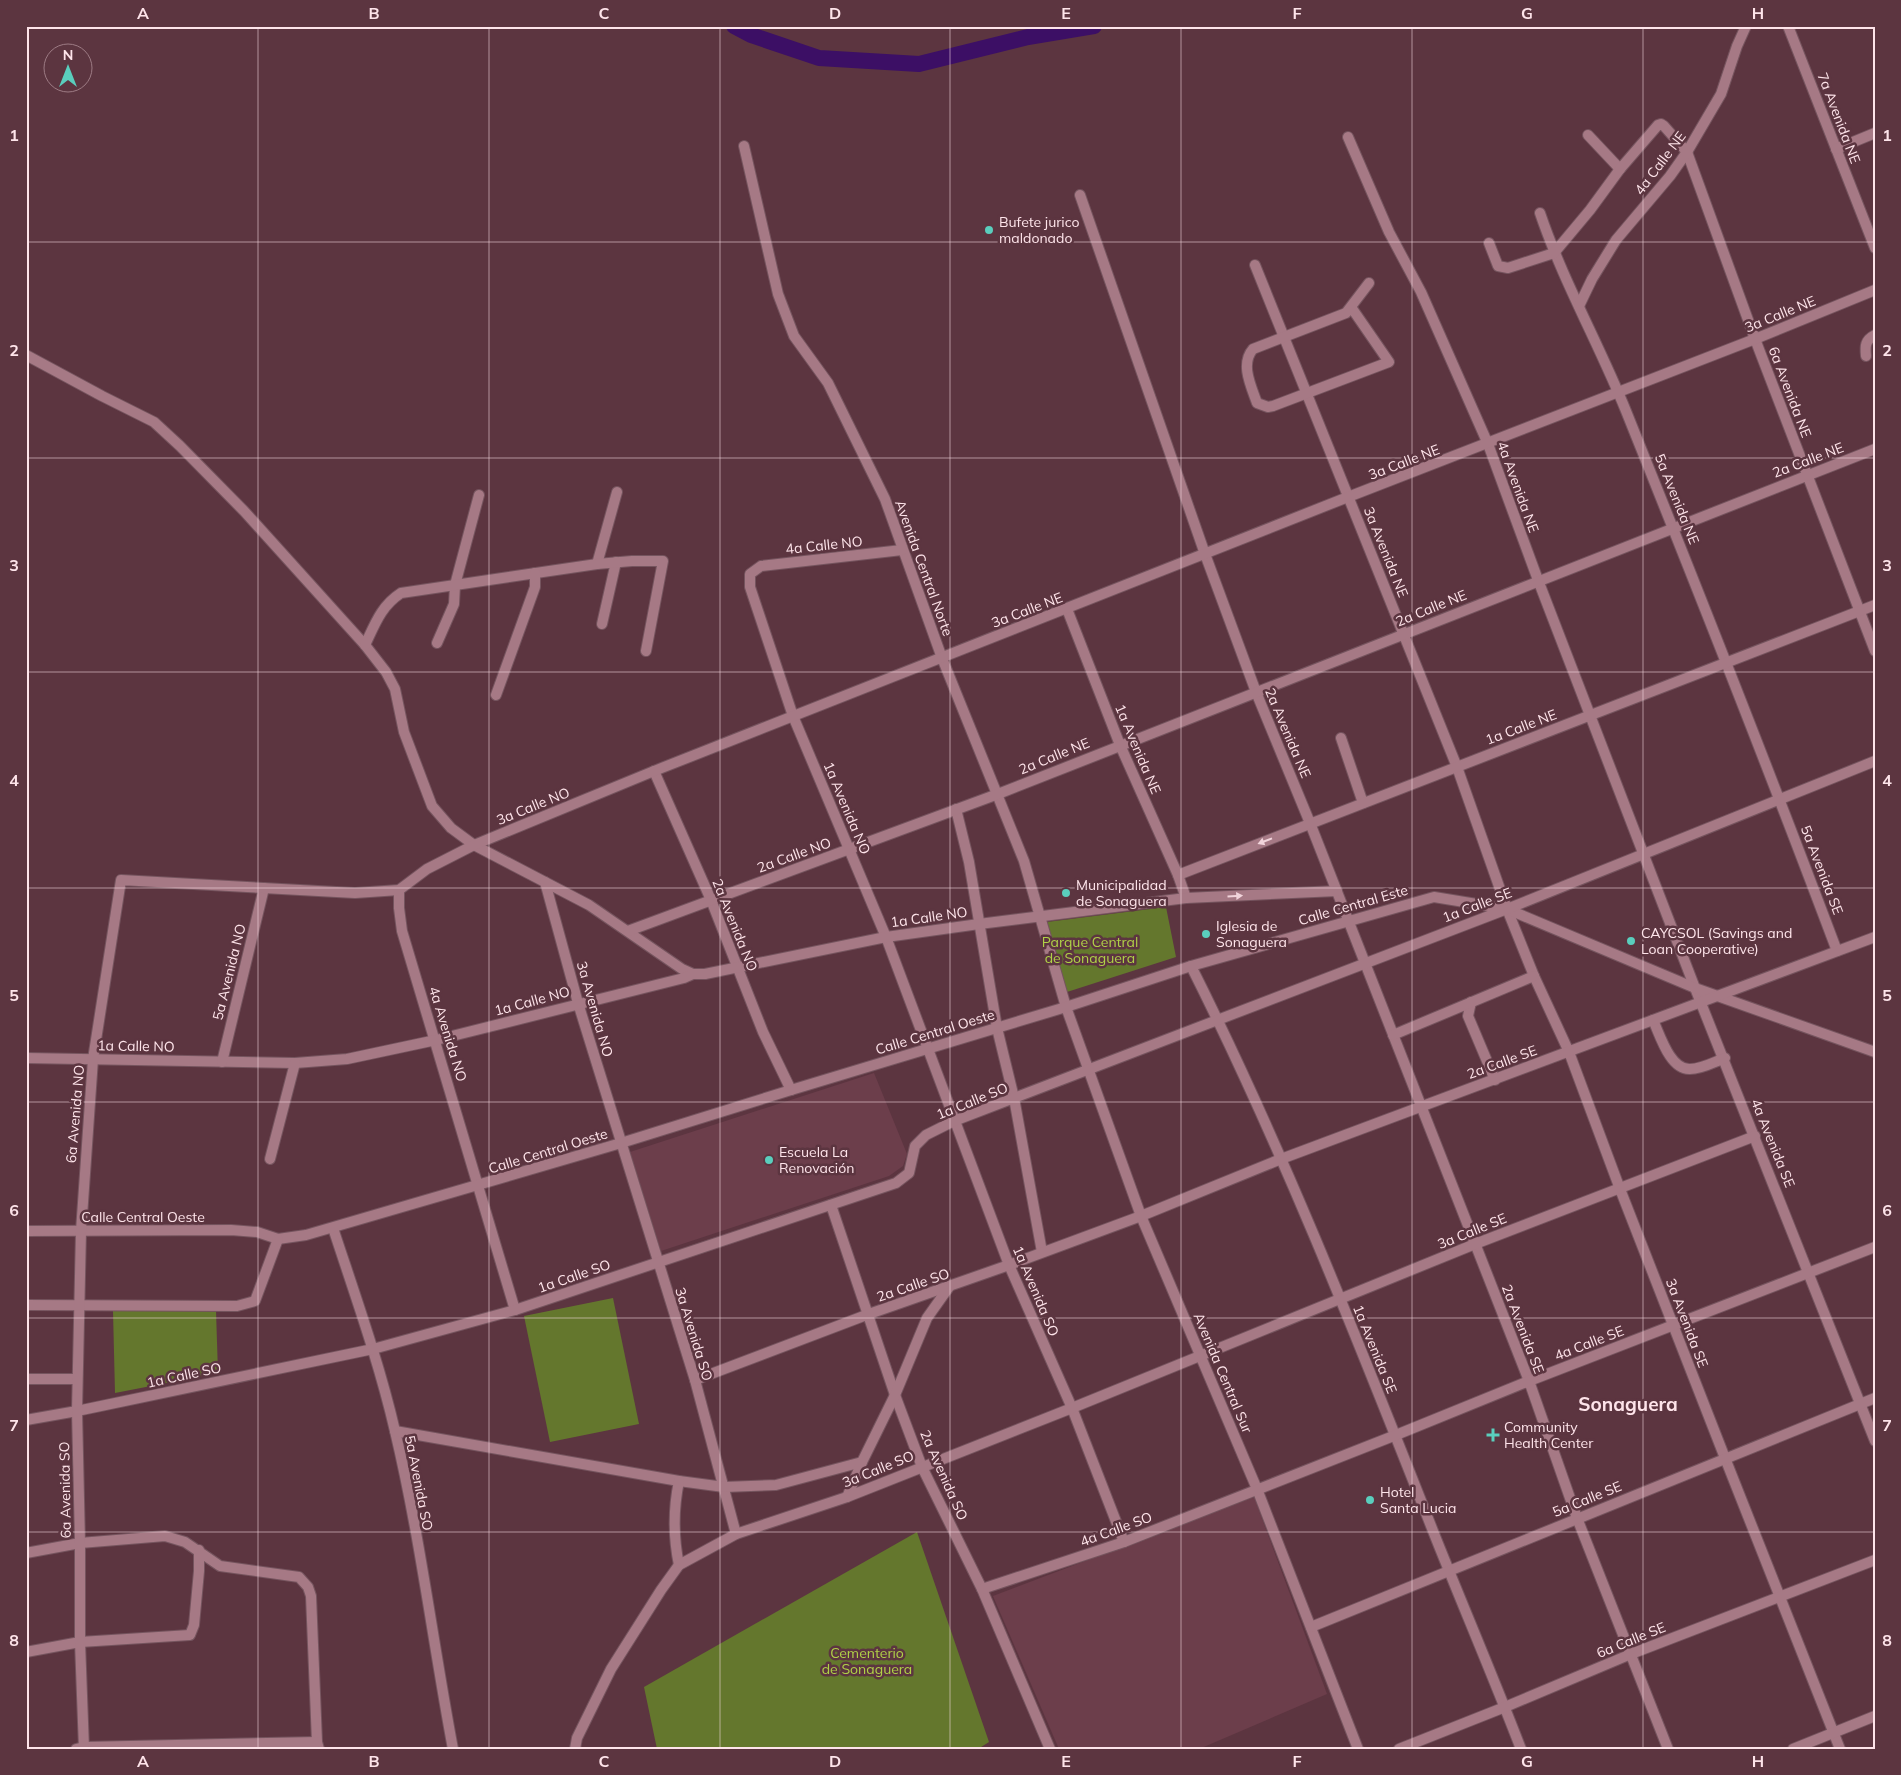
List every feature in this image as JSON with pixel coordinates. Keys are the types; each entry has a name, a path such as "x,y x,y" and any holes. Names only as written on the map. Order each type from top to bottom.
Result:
{"street":[{"name":"4a Calle NE","path":"1579,306 1592,279 1616,240 1670,176 1687,152 1721,94 1737,46 1746,26"},
{"name":"7a Avenida NE","path":"1788,26 1875,248"},
{"name":"6a Avenida NE","path":"1620,169 1658,125 1661,124 1687,152 1755,339 1875,651"},
{"path":"1836,148 1875,133"},
{"path":"1489,243 1498,266 1508,268 1554,253 1590,210 1620,169 1588,135"},
{"name":"4a Avenida NE","path":"1348,137 1389,232 1421,292 1488,444 1538,580 1644,855"},
{"name":"Avenida Central Norte","path":"744,146 778,294 794,336 828,382 885,499 942,658 1024,861 1066,1007"},
{"name":"2a Avenida NE","path":"1080,195 1205,554 1256,692 1348,920"},
{"name":"5a Avenida NE","path":"1540,213 1554,253 1619,393 1728,662 1780,799"},
{"name":"3a Avenida NE","path":"1255,264 1457,767 1507,909"},
{"path":"1352,307 1390,362 1273,406 1268,407 1257,403 1247,371 1247,356 1253,349 1346,313 1369,283"},
{"name":"3a Calle NE","path":"942,658 1348,497 1619,393 1875,290"},
{"path":"1866,356 1865,346 1869,338 1875,335"},
{"path":"26,355 154,422 244,511 365,645 386,672 395,689 404,732 432,806 451,828 474,845 589,905 682,969 693,974"},
{"name":"2a Calle NE","path":"998,794 1875,448"},
{"path":"597,564 617,492"},
{"path":"437,643 454,604 455,585 479,495"},
{"name":"4a Calle NO","path":"750,574 761,566 902,550"},
{"path":"365,645 383,609 401,593 597,564 663,561 646,651"},
{"path":"602,624 616,562"},
{"path":"496,695 535,587 535,573"},
{"name":"1a Avenida NO","path":"750,574 750,587 793,716 886,937 929,1049"},
{"name":"1a Calle NE","path":"1178,875 1875,605"},
{"name":"1a Avenida NE","path":"1067,609 1120,745 1178,875 1186,898"},
{"name":"3a Calle NO","path":"399,890 427,869 474,845 654,771 942,658"},
{"path":"1341,738 1363,803"},
{"name":"1a Calle SE","path":"1088,1070 1507,909 1875,761"},
{"name":"2a Avenida NO","path":"654,771 711,900 763,1032 790,1090"},
{"name":"2a Calle NO","path":"628,931 998,794"},
{"name":"5a Avenida SE","path":"1780,799 1837,951"},
{"path":"956,809 969,862 997,1028 1014,1098 1042,1252"},
{"name":"4a Avenida SE","path":"1644,855 1875,1442"},
{"name":"6a Avenida NO","path":"81,1231 93,1059 121,880 264,888"},
{"name":"3a Avenida NO","path":"545,882 578,1003 621,1143"},
{"path":"264,888 355,893 399,890"},
{"name":"5a Avenida NO","path":"222,1062 264,888"},
{"name":"4a Avenida NO","path":"399,890 402,931 515,1310"},
{"path":"1040,917 1186,898 1337,891"},
{"name":"Calle Central Este","path":"1066,1007 1191,966 1348,920 1434,898 1507,909 1695,988 1720,995 1875,1052"},
{"name":"3a Avenida SE","path":"1507,909 1534,976 1569,1052 1724,1458 1840,1749"},
{"name":"1a Calle NO","path":"26,1058 295,1063 347,1059 436,1040 684,978 693,974 705,974 738,968 886,937 1040,917"},
{"name":"2a Avenida SE","path":"1348,920 1528,1381 1577,1518 1668,1749"},
{"name":"2a Calle SE","path":"1140,1216 1281,1158 1495,1080 1875,937"},
{"name":"1a Avenida SE","path":"1191,966 1218,1020 1281,1158 1396,1435 1448,1570 1521,1749"},
{"path":"1393,1035 1534,976"},
{"path":"1471,1002 1468,1016 1495,1080"},
{"name":"Calle Central Oeste","path":"26,1231 231,1230 257,1232 278,1239 306,1235 479,1186 1066,1007"},
{"name":"Avenida Central Sur","path":"1066,1007 1140,1216 1258,1489 1358,1749"},
{"path":"1653,1020 1672,1060 1682,1068 1700,1067 1724,1058"},
{"name":"1a Avenida SO","path":"929,1049 954,1121 1009,1265 1072,1408 1124,1542"},
{"path":"270,1158 295,1063"},
{"name":"1a Calle SO","path":"26,1420 373,1350 515,1310 896,1183 908,1174 915,1146 926,1135 954,1121 1088,1070"},
{"name":"3a Calle SE","path":"1200,1356 1475,1244 1755,1136"},
{"name":"3a Avenida SO","path":"621,1143 695,1380 736,1534"},
{"name":"2a Avenida SO","path":"831,1205 895,1394 922,1467 982,1589 1050,1749"},
{"name":"2a Calle SO","path":"695,1380 869,1314 949,1287 1140,1216"},
{"name":"5a Avenida SO","path":"332,1228 373,1350 395,1431 453,1749"},
{"name":"6a Avenida SO","path":"81,1231 77,1380 81,1748"},
{"path":"26,1305 237,1306 255,1301 278,1239"},
{"name":"4a Calle SE","path":"1258,1489 1528,1381 1875,1247"},
{"path":"847,1497 895,1394 927,1318 949,1287"},
{"name":"3a Calle SO","path":"680,1565 736,1534 847,1497 1200,1356"},
{"path":"26,1379 77,1380"},
{"name":"5a Calle SE","path":"1311,1626 1875,1398"},
{"path":"395,1431 679,1481 724,1487 776,1485 862,1462"},
{"path":"575,1749 577,1738 611,1669 661,1590 680,1565 675,1545 674,1523 679,1481"},
{"name":"4a Calle SO","path":"982,1589 1124,1542 1258,1489"},
{"path":"26,1553 80,1543 165,1536 185,1542 220,1566 299,1577 308,1587 311,1596 318,1745 81,1748"},
{"path":"26,1652 80,1642 190,1635 194,1625 199,1571 198,1550"},
{"name":"6a Calle SE","path":"1399,1749 1631,1654 1875,1560"},
{"path":"1793,1749 1875,1716"}],"shaded area":[{"name":"Escuela La Renovación","path":"874,1073 907,1154 903,1166 889,1176 661,1251 630,1152"},
{"path":"1254,1497 1327,1694 1199,1749 1059,1749 993,1596"}],"green space":[{"name":"Parque Central de Sonaguera","path":"1166,907 1176,957 1067,992 1047,922"},
{"path":"613,1298 639,1424 550,1442 524,1316"},
{"path":"113,1311 216,1311 218,1373 115,1393"},
{"name":"Cementerio de Sonaguera","path":"917,1532 989,1742 978,1749 657,1749 644,1687"}],"waterway":[{"path":"734,26 751,35 819,58 919,64 1028,37 1094,26"}],"place":[{"name":"Bufete jurico maldonado","path":"989,230"},
{"name":"Municipalidad de Sonaguera","path":"1066,893"},
{"name":"Iglesia de Sonaguera","path":"1206,934"},
{"name":"CAYCSOL (Savings and Loan Cooperative)","path":"1631,941"},
{"name":"Escuela La Renovación","path":"769,1160"},
{"name":"Community Health Center","path":"1493,1435"},
{"name":"Hotel Santa Lucia","path":"1370,1500"}],"district":[{"name":"Sonaguera","path":"1628,1404"}]}
